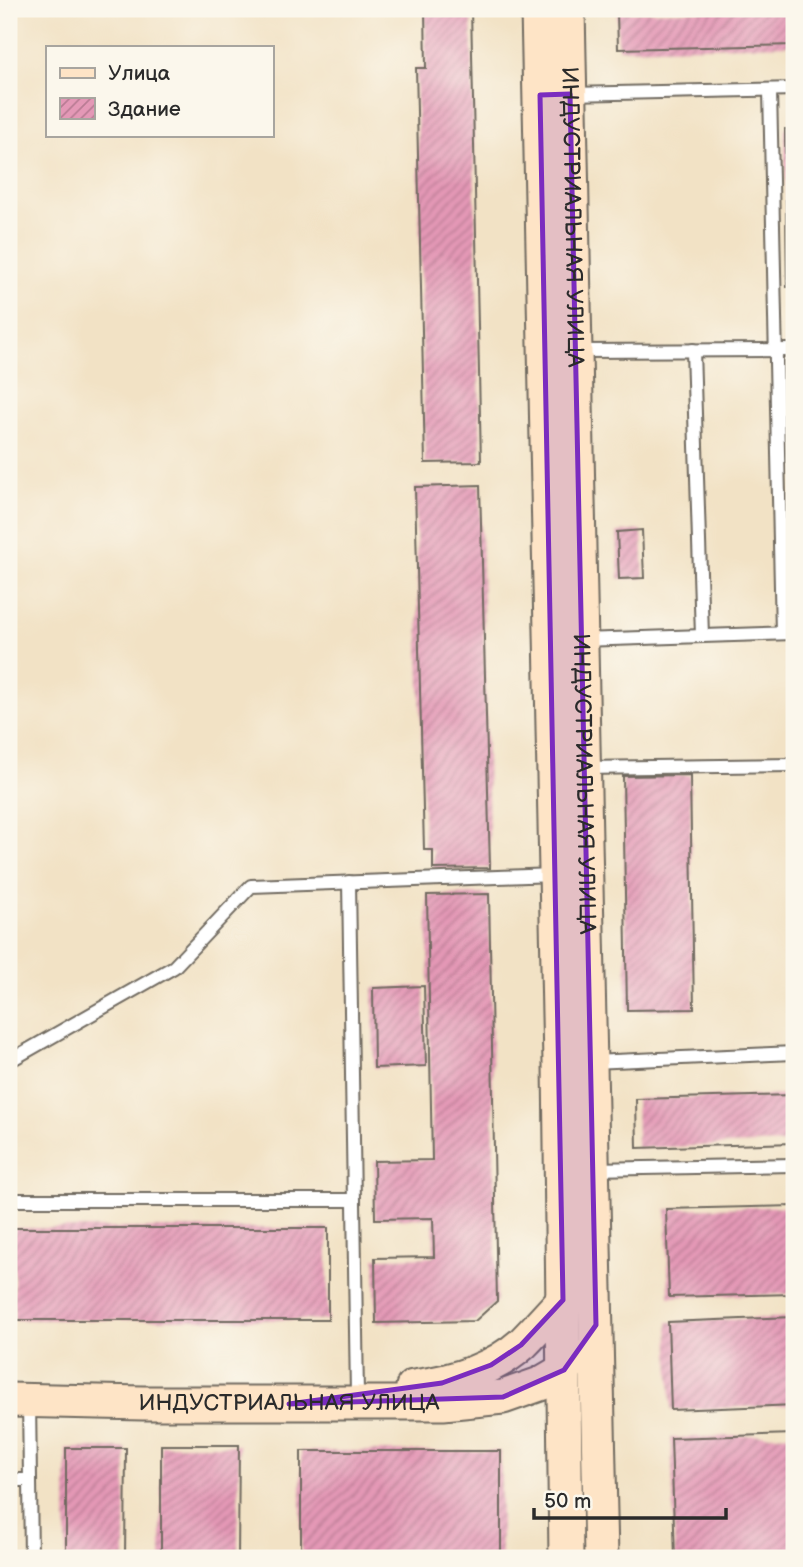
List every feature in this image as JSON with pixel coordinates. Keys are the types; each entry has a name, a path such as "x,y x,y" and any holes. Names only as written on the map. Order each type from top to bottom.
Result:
{"street":[{"name":"ИНДУСТРИАЛЬНАЯ УЛИЦА","path":"538,9 555,94 575,351 565,640"},
{"name":"ИНДУСТРИАЛЬНАЯ УЛИЦА","path":"568,9 555,94 565,640 568,768 590,1062 601,1558"},
{"name":"ИНДУСТРИАЛЬНАЯ УЛИЦА","path":"566,1558 555,875 568,768"},
{"path":"289,1404 442,1383 491,1365 521,1345 563,1300"},
{"path":"564,1370 596,1325"},
{"name":"ИНДУСТРИАЛЬНАЯ УЛИЦА","path":"19,1400 143,1403 443,1403 503,1397 540,1384 564,1370"}],"lane":[{"path":"565,640 788,633 775,350 770,89"},
{"path":"555,94 794,89"},
{"path":"693,350 702,636"},
{"path":"575,351 794,350"},
{"path":"568,768 794,765"},
{"path":"9,1061 174,967 251,886 555,875"},
{"path":"349,882 357,1395"},
{"path":"590,1062 794,1054"},
{"path":"593,1169 794,1165"},
{"path":"9,1199 354,1199"},
{"path":"19,1400 30,1480 31,1558"},
{"path":"9,1480 30,1480"}],"highlighted area":[{"path":"570,94 596,1325 564,1370 503,1397 289,1404 442,1383 491,1365 521,1345 563,1300 540,95"}],"building":[{"path":"425,9 471,9 481,462 425,463 416,68 426,68"},
{"path":"794,9 794,45 618,49 617,12"},
{"path":"785,129 794,129 794,287 787,287"},
{"path":"480,485 490,868 433,869 433,850 424,850 415,487"},
{"path":"642,530 644,578 619,579 617,532"},
{"path":"690,775 694,1009 627,1010 623,776"},
{"path":"489,894 497,1301 475,1321 376,1323 375,1258 434,1257 433,1218 375,1219 374,1161 432,1160 427,895"},
{"path":"424,986 426,1066 374,1068 373,988"},
{"path":"794,1095 794,1143 637,1148 636,1099"},
{"path":"794,1206 794,1294 669,1297 666,1209"},
{"path":"14,1228 328,1228 328,1320 14,1320"},
{"path":"794,1317 794,1405 671,1410 668,1322"},
{"path":"794,1434 794,1558 675,1558 671,1438"},
{"path":"161,1445 239,1445 238,1558 161,1558"},
{"path":"66,1448 126,1448 125,1558 66,1558"},
{"path":"301,1451 501,1451 501,1558 301,1558"}]}
